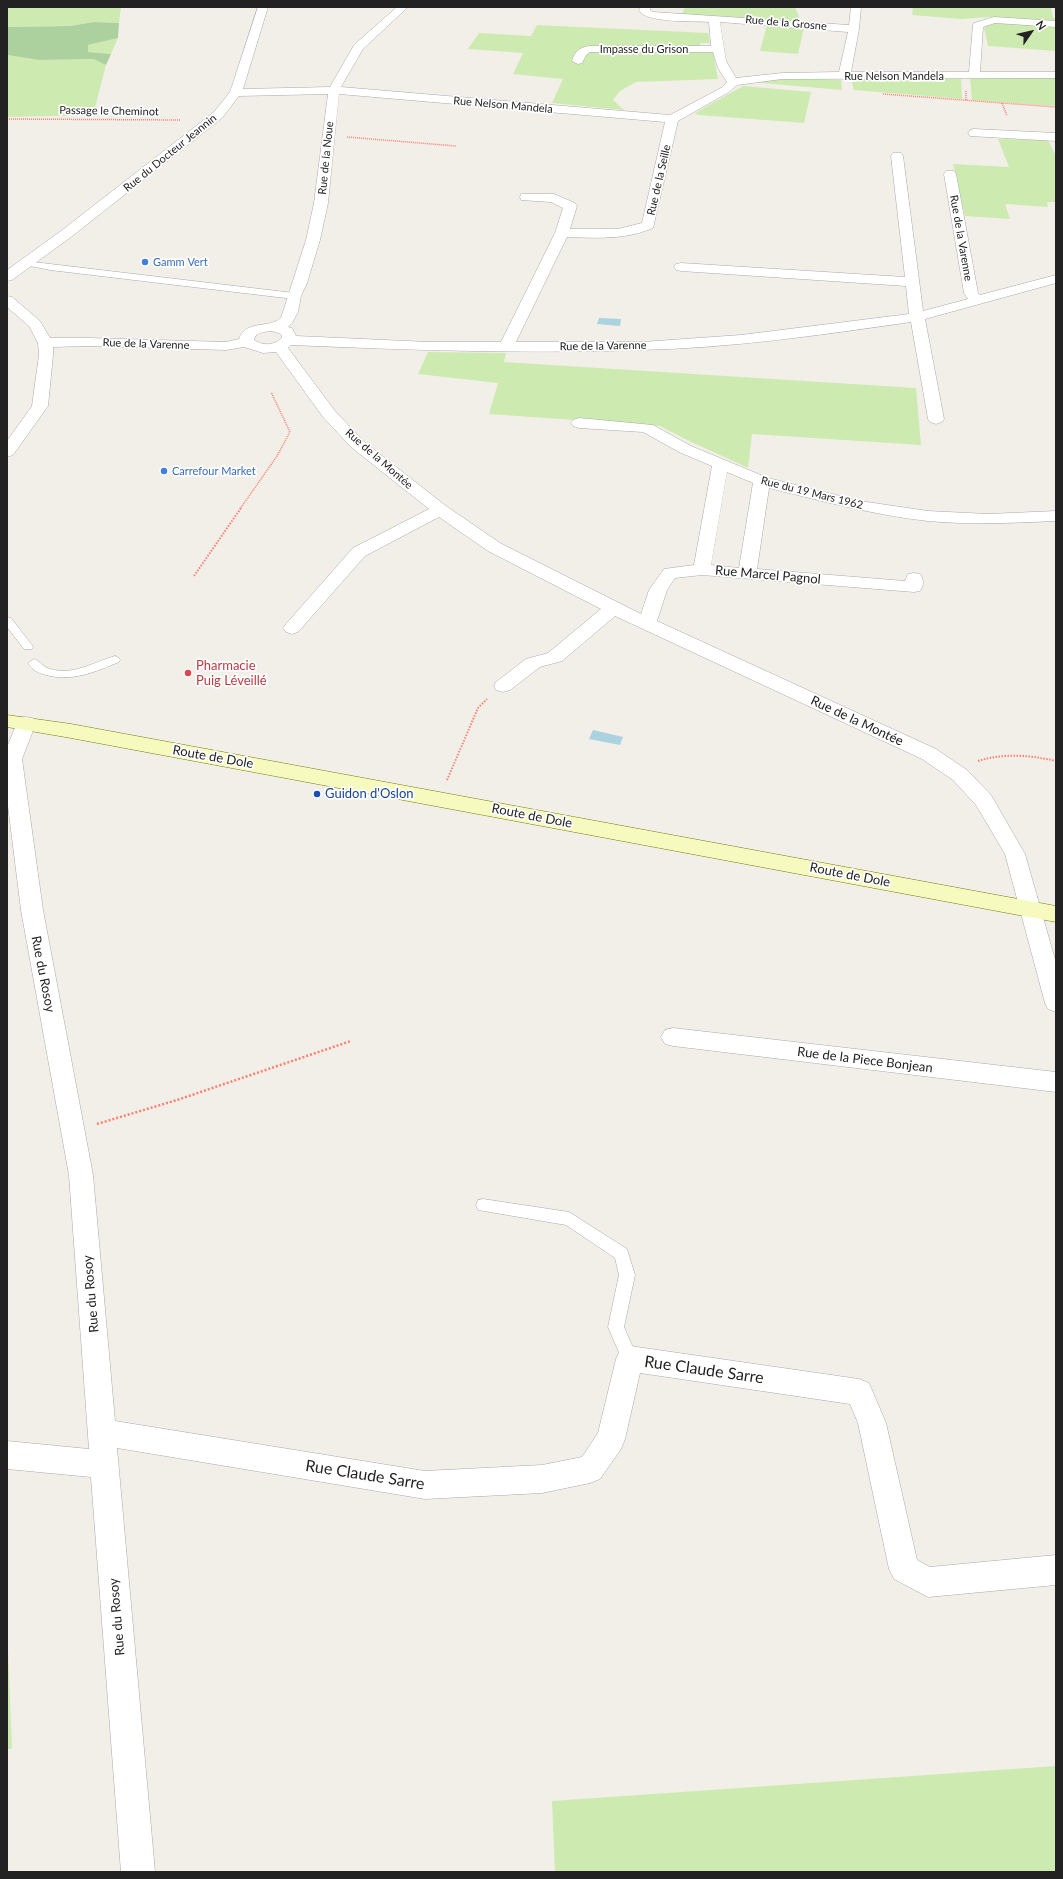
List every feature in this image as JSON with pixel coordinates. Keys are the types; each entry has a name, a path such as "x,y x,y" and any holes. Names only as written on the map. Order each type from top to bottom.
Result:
{"main road":[{"name":"Route de Dole","path":"17,722 1056,914"}],"street":[{"name":"Rue du Docteur Jeannin","path":"7,277 28,263 218,116 236,93 263,7"},
{"name":"Rue de la Noue","path":"279,327 287,320 291,312 294,296 300,284 313,240 321,203 334,90 358,47 403,7"},
{"name":"Rue de la Grosne","path":"645,7 644,11 651,15 854,28"},
{"path":"844,76 854,28 856,7"},
{"path":"672,119 725,90 733,82 724,71 717,49 714,22 717,19"},
{"path":"974,76 978,25 994,20 1056,24"},
{"name":"Impasse du Grison","path":"578,61 580,53 583,50 589,49 717,49"},
{"name":"Rue Nelson Mandela","path":"733,82 767,77 1056,75"},
{"name":"Rue Nelson Mandela","path":"236,93 334,90 672,119"},
{"name":"Rue de la Seille","path":"562,233 622,233 638,231 648,225 672,119"},
{"path":"974,133 1056,137"},
{"path":"897,156 917,317 936,419"},
{"name":"Rue de la Varenne","path":"950,174 971,293 976,300"},
{"path":"506,346 562,233 570,206 554,198 526,197"},
{"name":"Rue du Docteur Jeannin","path":"7,260 46,248"},
{"path":"681,267 913,282"},
{"name":"Rue de la Varenne","path":"45,344 88,342 226,346 247,342 260,348 284,343 429,346 642,346 741,339 917,317 1056,279"},
{"path":"7,300 35,324 45,344 46,368 40,406 7,452"},
{"path":"247,342 247,335 254,330 266,327 279,327"},
{"name":"Rue de la Montée","path":"279,327 289,334 284,343 329,414 357,444 440,510 494,546 613,608 929,754 960,775 984,800 1015,854 1029,909"},
{"name":"Rue du 19 Mars 1962","path":"579,424 647,428 686,449 762,481 860,506 928,516 988,519 1056,516"},
{"path":"702,570 720,464"},
{"path":"747,574 762,481"},
{"path":"292,628 359,552 440,510"},
{"name":"Rue Marcel Pagnol","path":"647,624 658,590 670,573 702,570 914,587 914,578"},
{"path":"503,686 533,663 555,657 613,608"},
{"name":"Rue du Rosoy","path":"17,722 12,759 32,910 81,1175 138,1872"},
{"path":"1029,909 1056,1003"},
{"name":"Rue de la Piece Bonjean","path":"673,1037 1056,1082"},
{"name":"Rue Claude Sarre","path":"102,1432 425,1485 542,1479 590,1469 611,1439 630,1359 858,1392 872,1423 904,1569 928,1582 1056,1570"},
{"path":"7,1455 104,1464"}],"lane":[{"path":"28,263 50,268 294,296"},
{"path":"7,620 28,647"},
{"path":"34,663 36,667 46,672 65,675 78,674 116,660"},
{"path":"483,1206 569,1219 622,1254 627,1275 616,1327 630,1359"}],"path":[{"path":"876,94 1056,108"},
{"name":"Passage le Cheminot","path":"7,119 194,120 210,122"},
{"path":"329,136 456,146"},
{"path":"194,576 277,456 290,432 271,392"},
{"path":"439,799 478,708 503,686"},
{"path":"960,775 979,760 992,758 1036,755 1056,761"},
{"path":"73,1131 177,1100 351,1041"}],"green space":[{"path":"7,7 121,7 119,23 94,22 70,26 7,27"},
{"path":"685,7 795,7 801,22 682,14"},
{"path":"913,7 1051,7 1053,18 1056,18 1056,21 989,17 961,19 912,15"},
{"path":"94,22 119,23 118,38 88,45 88,52 111,54 106,65 93,59 39,60 7,55 7,27 70,26"},
{"path":"996,22 1056,26 1056,51 988,46 984,28 988,23"},
{"path":"537,25 708,33 710,43 700,43 700,47 589,48 576,53 574,62 581,63 585,53 592,51 713,52 718,79 636,82 620,91 613,100 624,110 552,103 563,79 513,74 523,53 468,49 479,33 531,36"},
{"path":"767,25 804,28 798,54 760,51"},
{"path":"118,38 111,54 87,52 88,45"},
{"path":"7,55 39,60 93,59 106,65 93,115 7,117"},
{"path":"796,78 841,80 842,90 751,82"},
{"path":"970,78 1056,78 1056,106 972,100"},
{"path":"851,79 961,79 962,99 854,90"},
{"path":"743,86 811,92 804,123 699,115 695,113"},
{"path":"998,139 1048,140 1056,156 1056,202 1047,202 1048,207 1005,204 1010,219 965,216 953,164 1009,167"},
{"path":"428,352 506,353 504,362 916,388 921,445 752,434 748,468 660,426 489,414 498,383 418,374"},
{"path":"7,1624 12,1748 7,1750"},
{"path":"1056,1766 1056,1872 555,1872 552,1801"}],"water":[{"path":"599,318 621,319 620,326 597,324"},
{"path":"593,730 623,737 620,745 589,739"}],"place":[{"name":"Gamm Vert","path":"145,262"},
{"name":"Carrefour Market","path":"164,471"},
{"name":"Pharmacie Puig Léveillé","path":"188,673"},
{"name":"Guidon d'Oslon","path":"317,794"}]}
